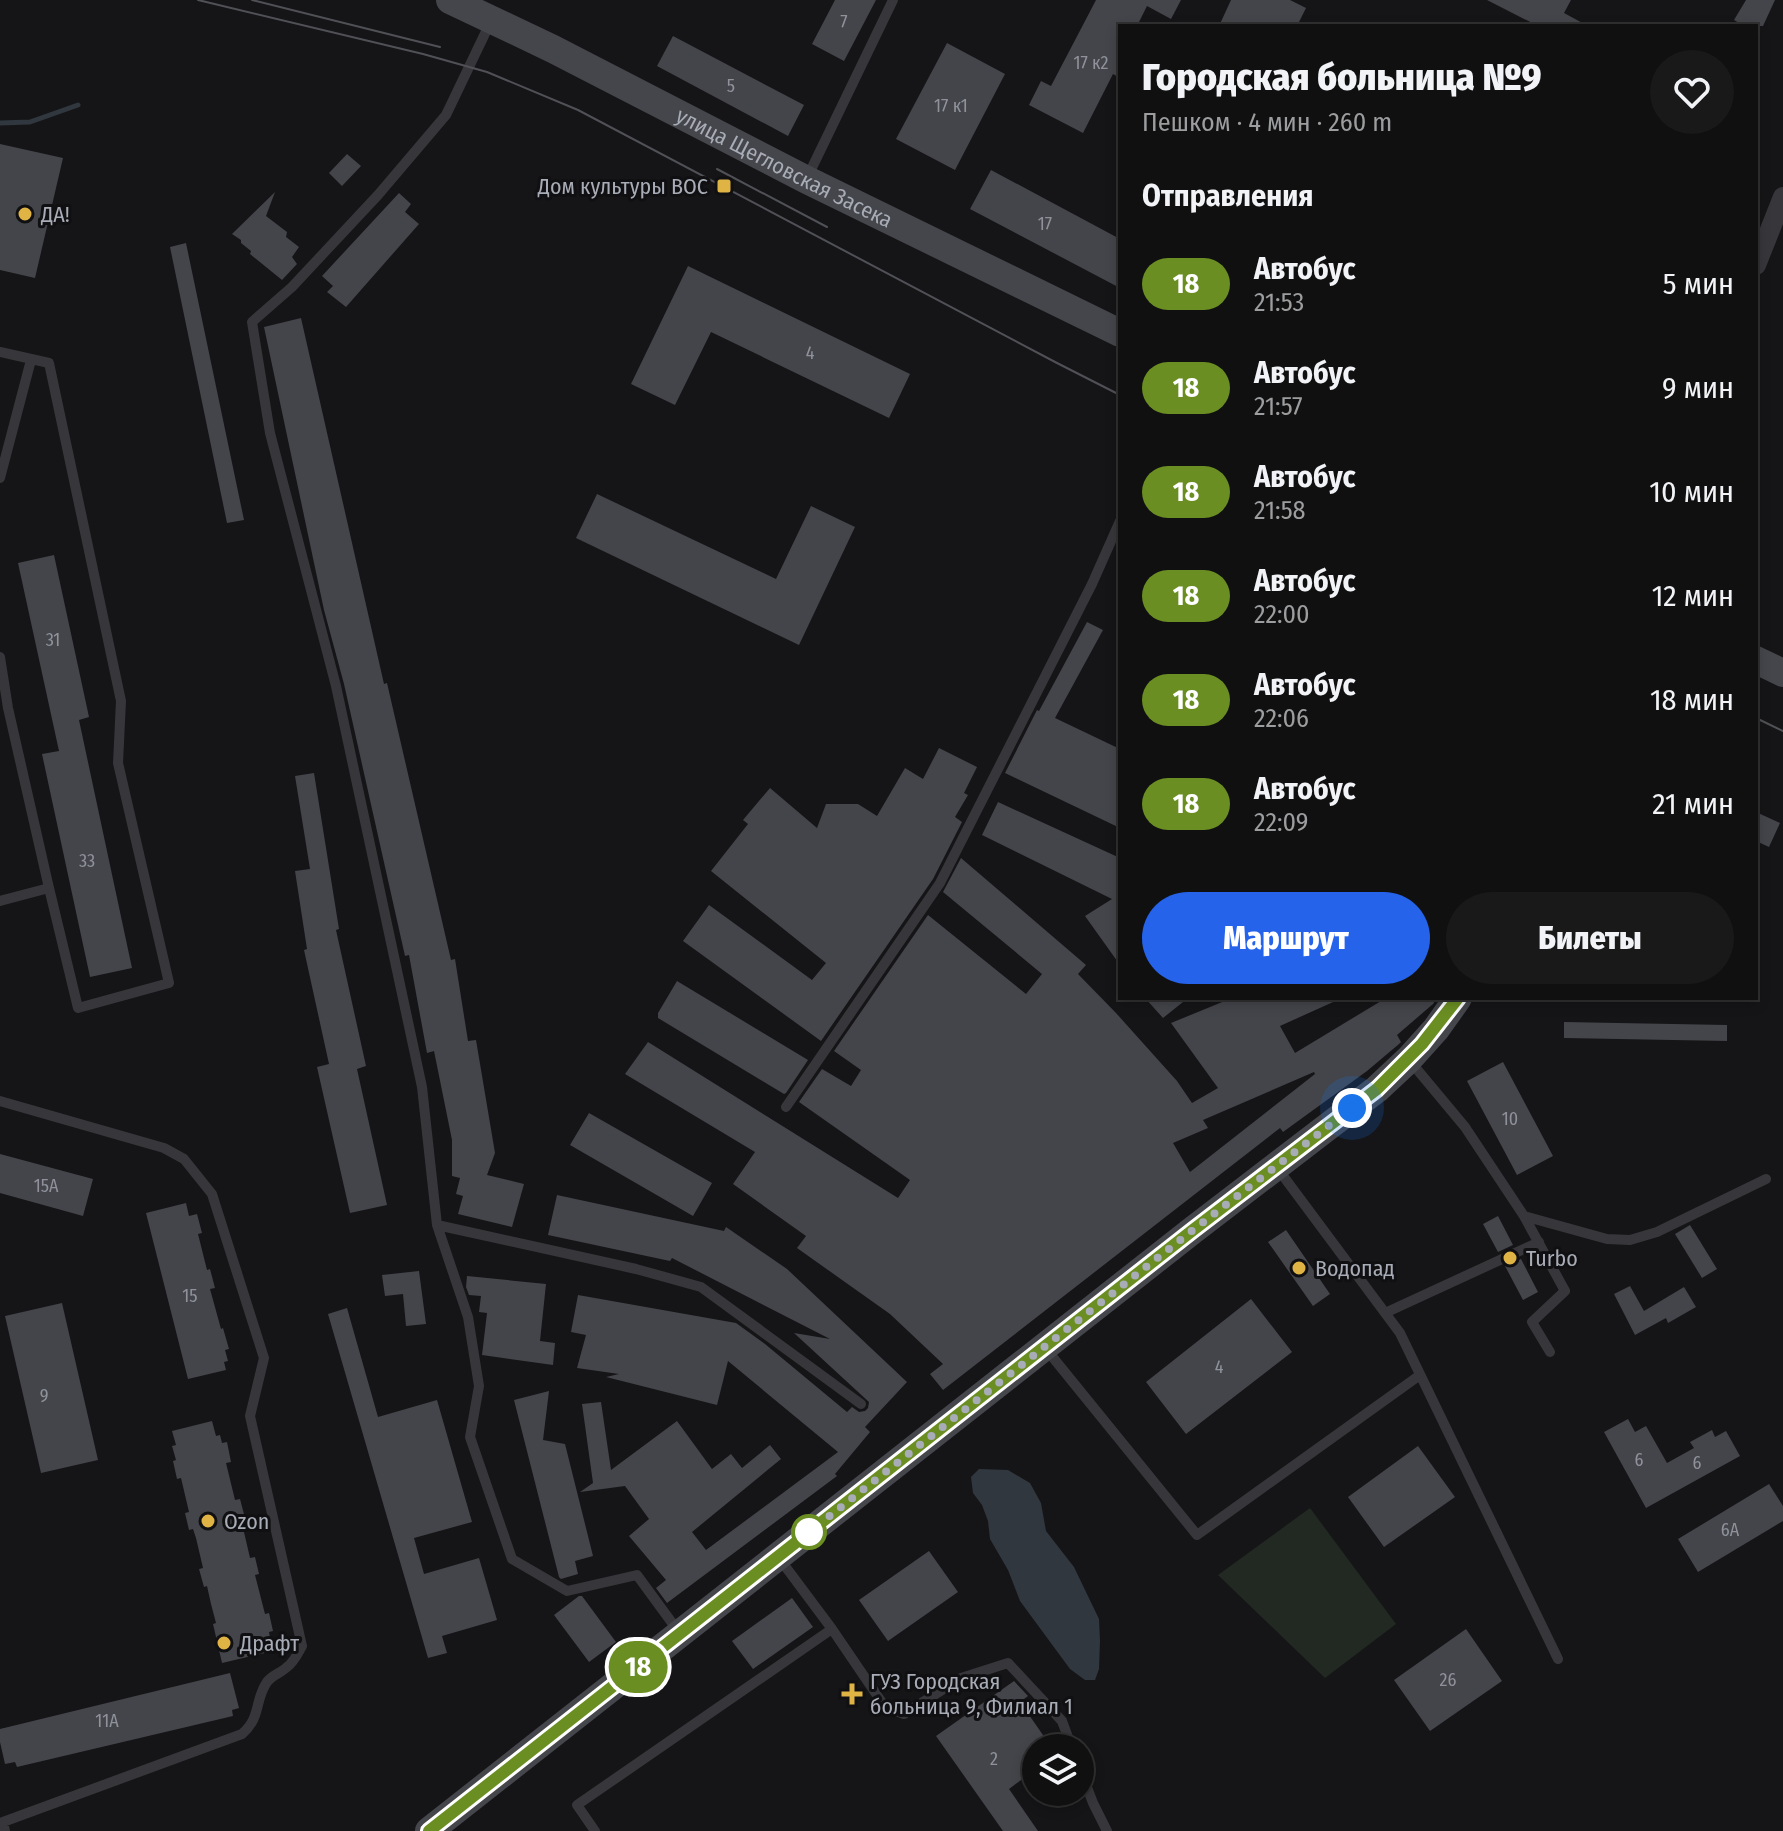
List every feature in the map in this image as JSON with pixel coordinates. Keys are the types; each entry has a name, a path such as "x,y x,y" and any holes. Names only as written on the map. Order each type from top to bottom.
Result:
{"street":[{"name":"улица Щегловская Засека","path":"450,0 1118,332"},
{"path":"1758,260 1783,197"},
{"path":"1758,661 1783,673"},
{"path":"429,1831 1377,1089 1436,1029 1457,1000"}],"lane":[{"path":"807,180 893,0"},
{"path":"492,19 446,115 378,195 292,287 252,322 270,433 336,686 422,1087 437,1225 468,1317 479,1386 470,1437 512,1559 567,1591 637,1575 680,1634"},
{"path":"0,352 49,363 121,701 118,763 169,983 78,1008 8,708 0,657"},
{"path":"0,478 31,360"},
{"path":"786,1107 940,883 1092,584 1118,526"},
{"path":"0,901 49,888"},
{"path":"1409,1059 1465,1127 1524,1216 1565,1291 1532,1322 1550,1352"},
{"path":"0,1101 164,1148 184,1159 212,1194 264,1358 250,1416 302,1646 289,1666 266,1683 255,1718 242,1734 3,1825 0,1810"},
{"path":"1277,1167 1400,1333 1558,1659"},
{"path":"1524,1216 1607,1239 1630,1240 1657,1232 1766,1179"},
{"path":"437,1225 621,1265 701,1287 861,1404"},
{"path":"1385,1313 1539,1242"},
{"path":"1044,1347 1197,1535 1420,1375"},
{"path":"778,1556 885,1707 904,1714 961,1678 1008,1663 1062,1721 1067,1734"},
{"path":"595,1831 577,1805 832,1629"},
{"path":"1094,1805 1107,1831"}],"shaded area":[{"path":"979,1469 1008,1470 1030,1483 1041,1503 1046,1531 1074,1567 1099,1619 1099,1669 1095,1680 1085,1680 1070,1669 1020,1601 1008,1570 990,1539 982,1505 973,1493 971,1477"},
{"path":"1310,1508 1396,1624 1325,1678 1218,1575"}],"building":[{"path":"835,0 876,0 844,61 812,44"},
{"path":"1096,0 1181,0 1171,19 1147,6 1138,24 1118,24 1118,77 1113,74 1083,133 1029,105 1041,81 1051,86"},
{"path":"1231,0 1290,0 1306,8 1298,24 1220,24"},
{"path":"1487,0 1571,0 1564,13 1584,24 1534,24"},
{"path":"1746,0 1775,0 1763,26 1741,24 1734,20"},
{"path":"673,36 804,105 788,136 657,66"},
{"path":"947,43 1005,74 955,170 896,139"},
{"name":"ДА!","path":"0,144 63,158 35,278 0,270"},
{"path":"347,154 361,166 342,186 329,173"},
{"path":"991,170 1118,238 1118,287 970,209"},
{"path":"275,192 266,216 287,232 286,237 299,247 292,257 297,264 282,280 250,254 251,251 232,234"},
{"path":"399,193 411,204 405,212 419,224 346,307 327,292 333,286 322,276"},
{"path":"186,243 244,520 227,523 170,247"},
{"path":"688,266 910,374 889,418 711,332 675,405 631,384"},
{"path":"301,318 384,684 387,683 451,960 455,959 468,1041 476,1040 495,1153 487,1175 524,1184 512,1227 458,1214 463,1196 456,1194 460,1178 452,1176 452,1140 434,1051 427,1053 409,955 405,956 344,684 324,610 264,327"},
{"path":"597,494 776,579 811,506 855,527 799,645 576,538"},
{"path":"54,555 89,717 79,720 132,968 90,977 42,754 59,751 18,563"},
{"path":"1087,622 1103,630 1055,718 1118,748 1118,827 1005,773"},
{"path":"939,748 977,767 964,793 968,795 955,817 962,822 933,879 821,1041 683,941 709,905 812,980 826,963 711,871 748,824 743,820 770,788 817,828 826,804 858,804 877,816 905,768 923,779"},
{"path":"314,773 339,929 336,930 366,1066 357,1069 387,1205 350,1213 317,1067 329,1064 304,950 307,949 295,871 310,869 295,776"},
{"path":"998,802 1118,857 1118,962 1085,916 1112,899 982,835"},
{"path":"1758,813 1780,823 1769,847 1758,842"},
{"path":"961,858 1086,965 1078,974 1177,1081 1192,1103 1218,1088 1171,1023 1227,1000 1338,1000 1280,1026 1295,1053 1383,1000 1436,1000 1397,1035 1401,1042 1367,1071 1283,1132 1280,1128 943,1390 930,1374 943,1364 890,1314 797,1248 806,1236 733,1184 755,1152 625,1074 648,1042 898,1198 910,1180 799,1102 822,1069 851,1086 861,1070 834,1051 928,915 1026,994 1042,974 943,892","holes":["1314,1072 1190,1172 1173,1143 1208,1128 1203,1120"]},
{"path":"677,981 808,1060 786,1093 658,1018"},
{"path":"1147,1000 1186,1000 1163,1018"},
{"path":"1564,1022 1727,1025 1727,1041 1564,1038"},
{"path":"1503,1062 1553,1156 1517,1175 1467,1081"},
{"path":"589,1113 712,1183 693,1216 570,1145"},
{"path":"0,1154 93,1179 83,1216 0,1193"},
{"path":"557,1195 724,1231 726,1227 787,1269 907,1382 865,1427 870,1432 835,1474 837,1476 667,1603 656,1588 666,1580 629,1536 649,1519 625,1486 580,1492 593,1483 582,1404 601,1402 611,1470 677,1421 712,1469 731,1454 742,1468 770,1445 781,1459 692,1532 706,1550 838,1452 728,1361 717,1405 606,1377 619,1374 577,1368 586,1335 571,1332 578,1295 736,1323 847,1412 852,1407 859,1412 865,1411 869,1402 794,1333 830,1339 672,1258 670,1261 548,1235"},
{"path":"186,1203 189,1216 197,1214 202,1233 198,1234 215,1288 210,1289 229,1349 225,1350 228,1361 224,1362 226,1370 188,1379 146,1213"},
{"path":"1498,1216 1513,1245 1498,1252 1483,1224"},
{"path":"1690,1225 1717,1269 1702,1278 1675,1234"},
{"name":"Водопад","path":"1286,1230 1330,1294 1313,1306 1268,1242"},
{"path":"1521,1259 1538,1292 1523,1300 1505,1266"},
{"path":"419,1271 426,1324 406,1326 403,1294 385,1296 382,1275"},
{"path":"467,1276 546,1284 540,1341 555,1343 553,1365 482,1355 487,1313 479,1312 481,1296 469,1295"},
{"path":"1630,1286 1644,1311 1684,1287 1696,1307 1668,1323 1666,1318 1635,1335 1614,1294"},
{"path":"1251,1299 1292,1352 1186,1434 1146,1382"},
{"path":"62,1303 98,1460 41,1473 5,1316"},
{"path":"347,1308 378,1417 437,1400 472,1522 414,1538 424,1574 479,1558 497,1620 442,1636 447,1653 428,1658 328,1314"},
{"path":"549,1391 543,1440 565,1444 593,1556 575,1561 578,1574 561,1579 514,1400"},
{"path":"1628,1419 1635,1432 1646,1426 1667,1463 1694,1448 1690,1442 1712,1430 1715,1437 1726,1431 1740,1456 1646,1508 1604,1432"},
{"path":"212,1421 216,1436 220,1435 222,1443 227,1442 231,1462 226,1463 235,1500 240,1499 250,1558 255,1557 259,1574 255,1575 265,1614 269,1613 273,1631 266,1639 269,1652 222,1663 213,1624 216,1623 207,1586 204,1587 199,1569 203,1568 196,1538 193,1529 189,1530 185,1513 189,1512 181,1478 177,1479 172,1446 176,1445 172,1431"},
{"path":"1418,1446 1455,1497 1384,1547 1348,1497"},
{"path":"1769,1484 1783,1506 1783,1521 1698,1572 1678,1539"},
{"path":"929,1551 958,1592 888,1641 859,1600"},
{"path":"579,1596 616,1642 589,1662 554,1615"},
{"path":"792,1598 813,1627 753,1669 732,1641"},
{"path":"1466,1629 1502,1681 1430,1731 1394,1680"},
{"path":"230,1673 239,1708 232,1710 233,1716 17,1767 15,1762 5,1764 0,1729"},
{"path":"1014,1681 1028,1696 1020,1702 1042,1734 1022,1734 1022,1779 1009,1789 1038,1831 1003,1831 936,1736"}],"waterway":[{"path":"0,123 30,122 78,105"}],"tram line":[{"path":"198,0 487,72 578,110 1118,394"},
{"path":"252,0 440,47"},
{"path":"717,169 827,227"},
{"path":"1758,719 1783,731"}],"bus line":[{"name":"18","path":"429,1831 1377,1089 1436,1029 1457,1000"}],"place":[{"name":"Дом культуры ВОС","path":"724,186"},
{"name":"ДА!","path":"25,214"},
{"name":"Turbo","path":"1510,1258"},
{"name":"Водопад","path":"1299,1268"},
{"name":"Ozon","path":"208,1521"},
{"name":"Драфт","path":"224,1643"},
{"name":"ГУЗ Городская больница 9, Филиал 1","path":"852,1694"}],"route":[{"path":"809,1532 1352,1108"}]}
